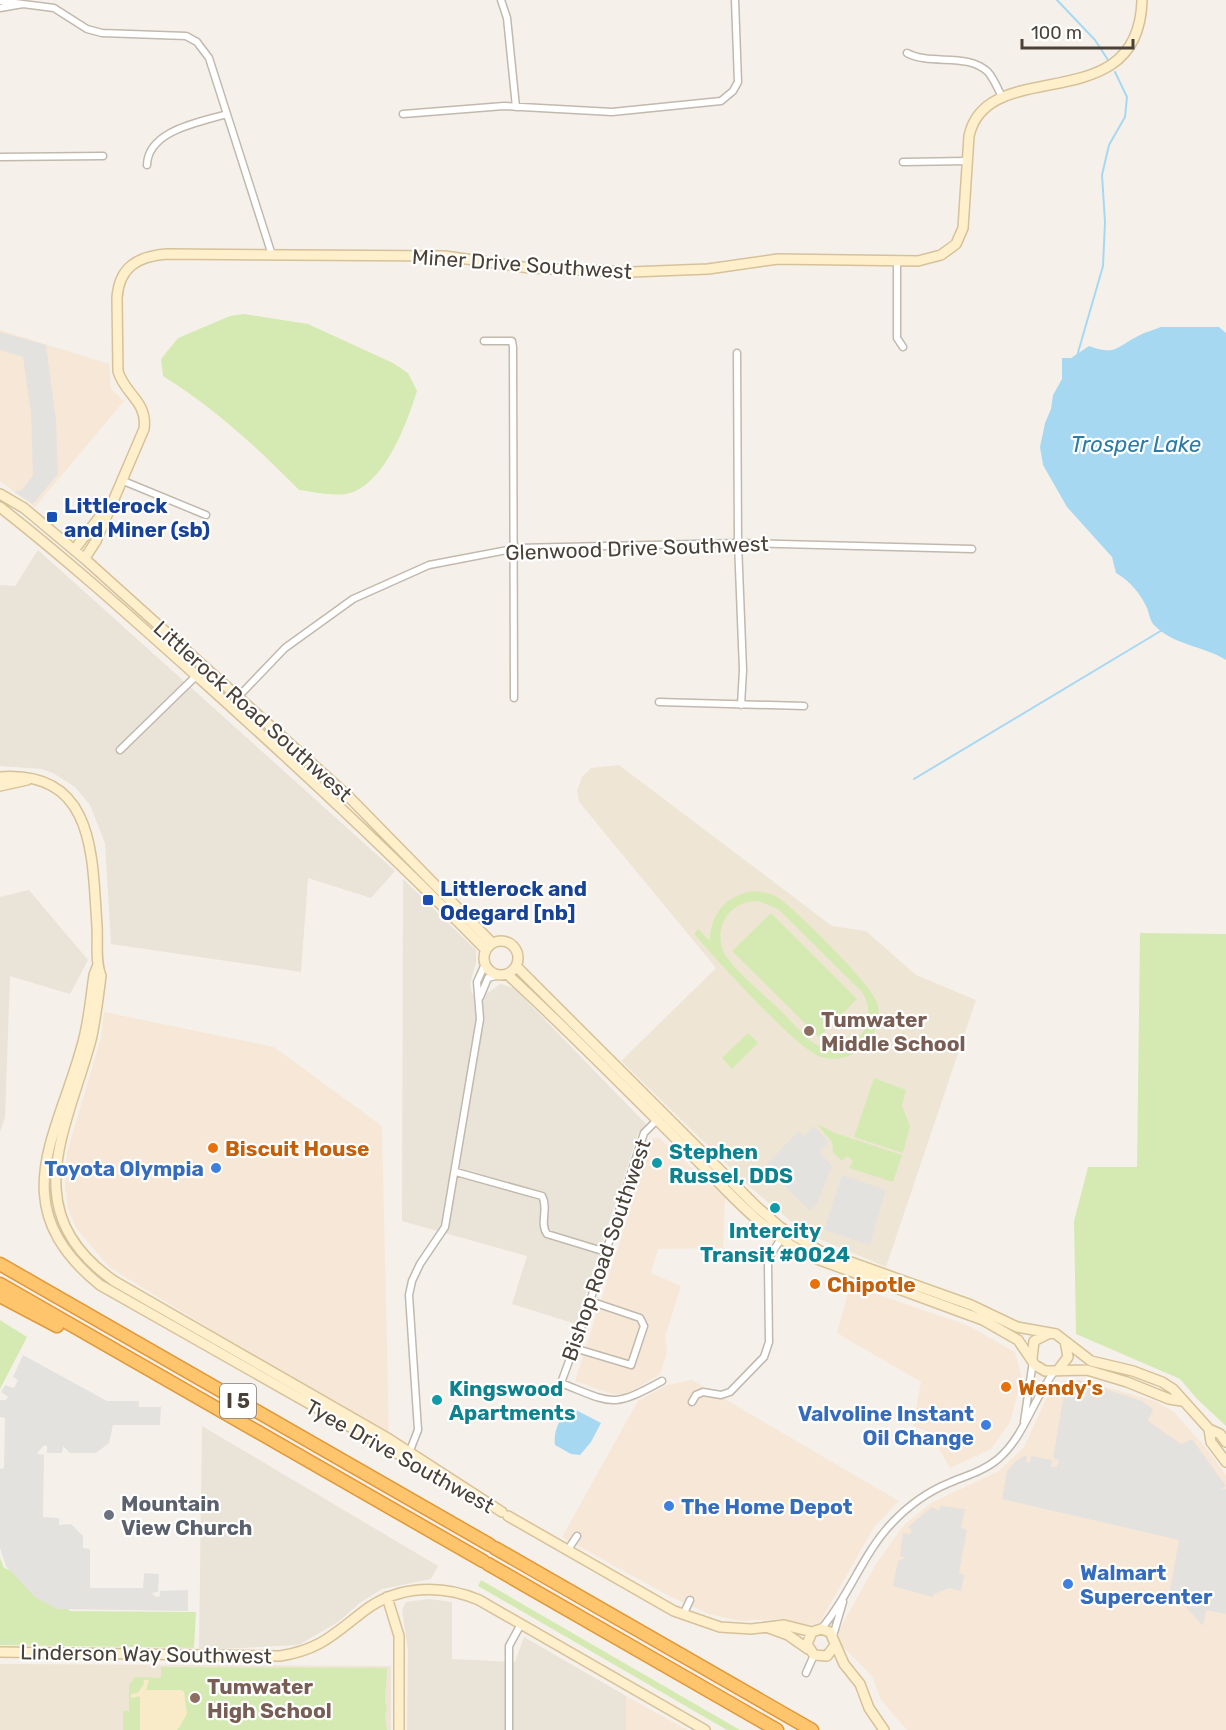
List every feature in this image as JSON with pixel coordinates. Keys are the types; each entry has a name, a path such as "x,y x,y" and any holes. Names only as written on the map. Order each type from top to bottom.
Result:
{"highway":[{"name":"I 5","path":"0,1264 812,1730"},
{"name":"I 5","path":"0,1284 777,1730"},
{"path":"0,1296 133,1368 196,1397"}],"street":[{"path":"501,0 507,18 516,107"},
{"path":"403,114 516,107 612,112 721,101 733,91 738,82 735,0"},
{"name":"Miner Drive Southwest","path":"85,558 96,541 144,429 146,418 139,400 122,382 118,370 118,288 128,267 144,257 160,254 445,256 530,268 631,272 708,269 778,259 918,261 941,255 956,244 963,228 973,123 983,109 1002,97 1093,74 1112,65 1128,49 1138,32 1142,0"},
{"path":"0,1 54,8 87,29 102,33 176,34 191,38 203,48 210,58 272,255"},
{"path":"0,8 23,4"},
{"path":"907,53 916,58 967,62 980,67 988,73 1002,97"},
{"path":"147,165 154,146 170,132 227,114"},
{"path":"0,157 103,156"},
{"path":"903,162 968,161"},
{"path":"897,262 897,338 903,347"},
{"path":"484,340 512,341 514,698"},
{"path":"737,353 738,543 743,670 741,705"},
{"path":"122,480 206,515"},
{"name":"Littlerock Road Southwest","path":"0,494 24,508 85,558 384,830 489,946"},
{"name":"Miner Drive Southwest","path":"74,550 112,501"},
{"name":"Littlerock Road Southwest","path":"0,507 68,561 489,946"},
{"name":"Glenwood Drive Southwest","path":"238,697 285,648 353,599 429,565 513,549 738,543 972,549"},
{"path":"120,750 196,676"},
{"path":"659,702 804,706"},
{"name":"Tyee Drive Southwest","path":"0,777 15,776 32,780 62,793 78,810 88,834 100,976 92,1038 55,1164 56,1195 60,1212 74,1242 96,1268 114,1281 502,1512 408,1456"},
{"path":"0,786 32,780"},
{"name":"Littlerock Road Southwest","path":"489,946 503,940 513,945 518,955 516,966 756,1206 791,1234 820,1251 971,1305 1017,1327 1051,1333 1091,1361 1133,1371 1162,1382 1173,1389 1209,1429 1220,1434 1226,1442"},
{"path":"408,1456 418,1430 410,1327 411,1288 420,1264 444,1230 456,1172 480,1019 477,982 485,964 489,946"},
{"path":"485,964 493,973 503,975 553,1016 744,1207 781,1239 817,1259 983,1320 1018,1340 1040,1369 1098,1373 1169,1399 1182,1401"},
{"path":"480,998 488,978 503,975 516,966"},
{"name":"Bishop Road Southwest","path":"657,1120 644,1133 561,1383 608,1401 629,1399 662,1381"},
{"path":"456,1172 542,1196 546,1203 543,1225 547,1234 606,1252"},
{"path":"692,1402 696,1395 703,1392 721,1395 730,1392 764,1358 769,1341 768,1265 771,1254 781,1239"},
{"path":"574,1348 631,1365 638,1349 644,1326 640,1318 590,1301"},
{"path":"1024,1422 1034,1341 1051,1333"},
{"path":"815,1654 807,1640 843,1602 879,1540 892,1523 931,1492 996,1460 1017,1437 1042,1386 1068,1357 1065,1341"},
{"name":"Littlerock Road Southwest","path":"1209,1429 1211,1442 1226,1462"},
{"name":"Tyee Drive Southwest","path":"508,1516 683,1616 720,1627 769,1628 784,1625 817,1631 834,1640"},
{"path":"567,1551 577,1536"},
{"name":"Linderson Way Southwest","path":"0,1652 280,1656 320,1645 334,1637 364,1611 387,1597 425,1589 453,1591 479,1600 705,1730"},
{"path":"387,1597 399,1636 399,1730"},
{"path":"683,1616 690,1600"},
{"path":"815,1654 831,1653 843,1602"},
{"path":"509,1730 509,1646 521,1624"},
{"name":"Tyee Drive Southwest","path":"769,1628 788,1635 815,1654 844,1664"},
{"path":"834,1640 844,1664 860,1684 869,1708 884,1730"},
{"path":"806,1672 815,1654"}],"shaded area":[{"path":"0,330 109,364 111,389 124,401 35,507 0,481"},
{"path":"0,332 46,345 56,420 58,474 33,504 14,492 22,490 33,475 31,413 23,357 0,350"},
{"path":"38,550 395,871 371,898 308,878 301,972 111,944 105,843 90,805 75,787 53,773 42,769 0,766 0,585 15,586"},
{"name":"Tumwater Middle School","path":"619,765 832,926 866,931 916,975 976,1000 886,1267 805,1233 751,1188 621,1061 716,968 579,802 577,791 582,777 591,768"},
{"path":"403,879 476,950 476,962 470,984 472,994 488,993 500,984 514,988 646,1124 638,1134 576,1324 512,1304 527,1256 402,1221"},
{"path":"29,890 88,960 70,994 10,976 5,1117 0,1132 0,897"},
{"path":"104,1012 274,1047 382,1126 389,1439 109,1267 76,1228 68,1208 65,1186 67,1152 101,1038"},
{"path":"814,1126 829,1142 819,1152 832,1166 817,1204 810,1211 765,1166 799,1131 804,1136"},
{"path":"658,1137 725,1198 723,1248 658,1249 651,1273 681,1286 665,1337 667,1353 660,1374 626,1395 612,1394 575,1381 653,1138"},
{"path":"842,1175 886,1190 870,1245 824,1230"},
{"path":"850,1285 967,1325 1015,1352 1022,1378 1010,1422 991,1449 950,1468 929,1432 913,1426 921,1382 837,1333"},
{"path":"23,1355 107,1401 139,1401 139,1407 161,1407 160,1425 113,1425 109,1443 96,1453 70,1453 63,1446 62,1453 47,1453 47,1445 43,1446 37,1454 44,1455 43,1517 59,1518 59,1525 71,1524 83,1536 83,1548 90,1549 90,1588 143,1588 144,1573 159,1574 158,1592 152,1593 156,1597 160,1596 160,1591 188,1590 188,1611 57,1609 35,1597 6,1566 0,1548 0,1469 4,1468 5,1418 0,1417 0,1400 6,1400 8,1397 1,1392 5,1385 14,1388 18,1380 13,1377"},
{"path":"692,1380 899,1501 874,1527 820,1622 809,1625 780,1619 740,1621 709,1614 669,1596 562,1537 638,1401 667,1385"},
{"path":"1077,1380 1142,1401 1153,1409 1148,1421 1181,1444 1192,1439 1226,1486 1220,1490 1226,1489 1226,1614 1206,1610 1203,1626 1170,1589 1179,1540 1002,1499 1007,1471 1017,1460 1026,1455 1027,1463 1030,1462 1031,1456 1052,1460 1051,1467 1057,1467 1059,1460 1053,1458 1065,1389 1075,1391"},
{"path":"1081,1380 1155,1401 1174,1412 1226,1475 1226,1730 907,1730 881,1700 872,1676 836,1640 838,1632 876,1564 904,1525 931,1503 999,1471 1024,1447 1047,1397 1055,1387 1064,1381"},
{"path":"202,1426 438,1566 431,1579 382,1589 361,1602 338,1622 299,1645 199,1650"},
{"path":"940,1506 965,1509 961,1527 967,1530 959,1573 964,1575 961,1591 949,1588 934,1594 933,1597 893,1586 898,1561 905,1558 900,1556 903,1533 910,1534 912,1531 908,1527 932,1507 939,1511"},
{"path":"429,1599 452,1602 452,1659 515,1662 524,1637 626,1696 626,1730 407,1730 408,1650 402,1610 406,1602"},
{"name":"Tumwater High School","path":"0,1664 391,1666 391,1730 0,1730"},
{"path":"626,1696 687,1730 626,1730"}],"green space":[{"path":"244,314 308,324 393,363 408,373 417,391 401,435 384,465 363,487 350,493 338,494 299,490 234,429 200,401 163,376 161,359 178,338 230,316"},
{"path":"762,892 780,899 833,949 872,993 879,1013 877,1024 870,1040 862,1048 852,1055 834,1059 821,1057 809,1050 756,1002 694,934 698,929 710,941 713,922 722,907 736,896","holes":["758,901 778,909 862,992 867,1004 868,1016 865,1027 851,1045 840,1049 828,1049 815,1044 746,979 725,955 720,936 725,918 731,911 747,902"]},
{"path":"771,913 857,999 819,1037 732,951"},
{"path":"1140,933 1226,934 1226,1426 1197,1399 1180,1379 1076,1334 1074,1221 1088,1167 1137,1167"},
{"path":"748,1033 758,1043 732,1069 722,1058"},
{"path":"874,1078 906,1090 902,1106 910,1126 903,1153 854,1137"},
{"path":"817,1124 835,1133 902,1155 893,1182 849,1168 853,1161 847,1156 842,1161 833,1152 832,1142"},
{"path":"0,1320 27,1337 0,1389"},
{"path":"0,1558 4,1568 40,1585 70,1611 196,1612 194,1648 0,1645"},
{"path":"481,1580 740,1730 727,1730 478,1586"},
{"path":"161,1667 387,1668 385,1714 387,1730 177,1730 182,1724 181,1690 145,1690 148,1680 144,1680 143,1688 131,1698 140,1696 140,1730 123,1730 123,1711 129,1711 129,1685 135,1677 161,1678"}],"sand":[{"path":"143,1680 149,1680 146,1690 182,1690 184,1692 187,1714 177,1730 140,1730 140,1696 131,1698 131,1694 138,1693 145,1682"}],"water":[{"name":"Trosper Lake","path":"1161,327 1219,327 1226,333 1226,660 1170,637 1154,625 1138,592 1116,573 1112,557 1067,507 1043,465 1040,447 1053,395 1062,379 1062,358 1071,358 1089,346 1105,350 1115,349"},
{"path":"570,1410 576,1410 601,1423 591,1442 580,1455 571,1454 555,1445 558,1426 563,1416"}],"waterway":[{"path":"1057,0 1095,40 1108,60"},
{"path":"1077,356 1103,266 1105,222 1102,175 1109,145 1125,117 1127,97 1115,72"},
{"path":"914,779 1164,629"}],"place":[{"name":"Littlerock and Miner (sb)","path":"52,517"},
{"name":"Littlerock and Odegard [nb]","path":"428,900"},
{"name":"Tumwater Middle School","path":"809,1031"},
{"name":"Biscuit House","path":"213,1148"},
{"name":"Stephen Russel, DDS","path":"657,1163"},
{"name":"Toyota Olympia","path":"216,1168"},
{"name":"Intercity Transit #0024","path":"775,1208"},
{"name":"Chipotle","path":"815,1284"},
{"name":"Wendy's","path":"1006,1387"},
{"name":"Kingswood Apartments","path":"437,1400"},
{"name":"Valvoline Instant Oil Change","path":"986,1425"},
{"name":"The Home Depot","path":"669,1506"},
{"name":"Mountain View Church","path":"109,1515"},
{"name":"Walmart Supercenter","path":"1068,1584"},
{"name":"Tumwater High School","path":"195,1698"}]}
